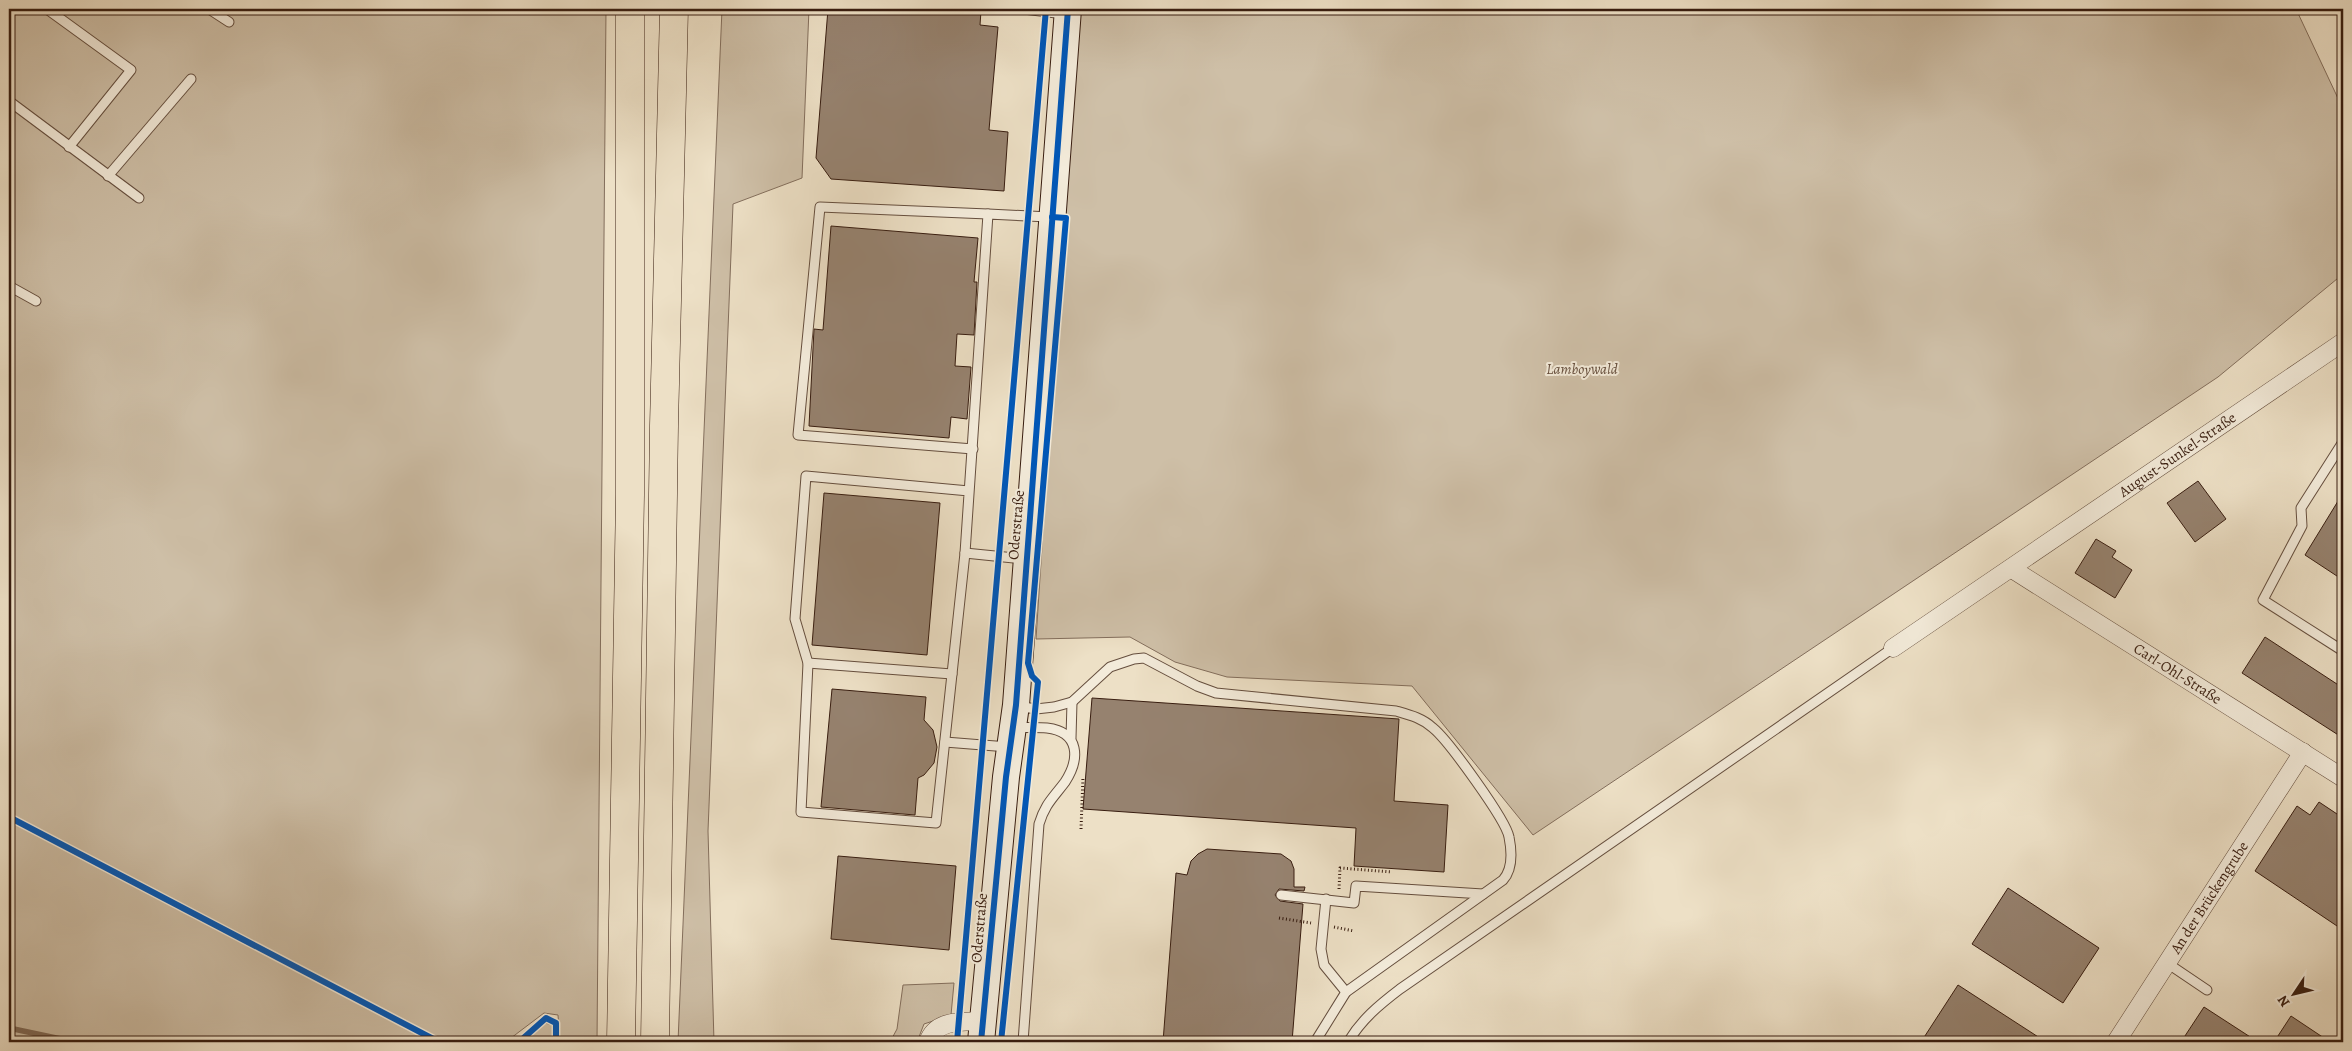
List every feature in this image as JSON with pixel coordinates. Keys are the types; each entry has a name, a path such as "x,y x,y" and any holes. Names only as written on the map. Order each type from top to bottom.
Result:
{"highway":[{"path":"621,1042 630,495 630,9"},
{"path":"655,1042 663,524 674,9"}],"street":[{"name":"Oderstraße","path":"974,1028 1013,727 1025,559 1040,216 1067,12"},
{"name":"August-Sunkel-Straße","path":"1893,648 2012,569 2343,342"},
{"name":"Carl-Ohl-Straße","path":"2012,569 2343,778"},
{"name":"An der Brückengrube","path":"2116,1042 2303,752"},
{"path":"928,1042 931,1033 938,1027 974,1028"}],"lane":[{"path":"48,9 131,70 69,148"},
{"path":"209,9 229,22"},
{"path":"1024,9 1067,12"},
{"path":"108,176 190,79"},
{"path":"9,101 69,148 139,198"},
{"path":"973,449 798,435 820,207 1040,216"},
{"path":"969,491 806,476 796,619 808,663 801,812 936,823 965,553 988,214"},
{"path":"9,286 36,301"},
{"path":"2343,442 2301,508 2302,526 2263,600 2343,651"},
{"path":"965,553 1025,559"},
{"path":"1348,1042 1357,1027 1374,1009 1400,989 1893,648"},
{"path":"946,742 982,745 1013,727 1036,709 1072,702 1110,667 1134,659 1144,658 1197,686 1216,693 1396,711 1420,717 1446,742 1500,817 1509,836 1511,856 1509,873 1483,894 1346,992 1315,1042"},
{"path":"808,663 952,674"},
{"path":"1070,738 1072,702"},
{"path":"1013,727 1048,728 1062,732 1070,738 1075,747 1072,769 1064,783 1047,802 1039,824 1023,1042"},
{"path":"1281,895 1354,903 1356,886 1483,894"},
{"path":"1326,899 1322,949 1324,965 1346,992"},
{"path":"2167,962 2207,990"}],"path":[{"path":"974,1028 982,745 998,556 1040,216 1036,119"},
{"path":"1075,747 1084,754 1081,829"}],"green space":[{"path":"9,9 606,9 597,1042 560,1042 558,1015 544,1013 508,1042 9,1042"},
{"path":"722,9 809,9 802,178 733,204 708,831 714,1042 678,1042"},
{"name":"Lamboywald","path":"1077,9 2296,9 2343,109 2343,274 2218,377 1533,835 1412,686 1227,677 1175,662 1130,637 1036,639"},
{"path":"954,983 951,1015 924,1024 917,1042 890,1042 897,1029 903,985"},
{"path":"545,1023 553,1025 553,1042 522,1042"}],"building":[{"path":"828,9 950,9 981,11 980,25 998,27 989,130 1008,132 1004,191 831,179 816,158"},
{"path":"831,226 978,238 974,282 977,282 974,335 957,334 955,366 971,367 967,419 951,417 949,438 809,426 814,329 823,330"},
{"path":"2198,481 2226,519 2195,542 2167,503"},
{"path":"824,493 940,503 927,655 812,645"},
{"path":"2343,493 2343,580 2305,555"},
{"path":"2096,539 2116,551 2112,557 2132,570 2115,598 2075,573"},
{"path":"2265,637 2343,688 2343,738 2242,673"},
{"path":"832,689 926,697 924,720 933,730 937,747 934,763 924,775 918,778 915,815 821,807"},
{"path":"1092,698 1399,719 1394,801 1448,805 1444,872 1354,866 1356,828 1083,809"},
{"path":"2319,802 2343,818 2343,930 2255,871 2297,806 2310,815"},
{"path":"1207,849 1281,854 1291,861 1294,869 1294,887 1305,887 1304,891 1279,889 1275,895 1280,901 1303,904 1292,1042 1163,1042 1176,873 1187,875 1191,861"},
{"path":"838,856 956,866 949,950 831,939"},
{"path":"2008,888 2099,948 2063,1003 1972,944"},
{"path":"1958,985 2046,1042 1921,1042"},
{"path":"2204,1007 2258,1042 2181,1042"},
{"path":"2291,1016 2330,1042 2274,1042"}],"waterway":[{"path":"9,1028 75,1042"}],"cycle path":[{"path":"957,1042 1046,9"},
{"path":"981,1042 1006,777 1016,705 1068,9"},
{"path":"1001,1042 1038,682 1032,676 1028,663 1066,218 1052,217"},
{"path":"9,817 439,1042"},
{"path":"519,1042 546,1018 556,1023 556,1042"}]}
